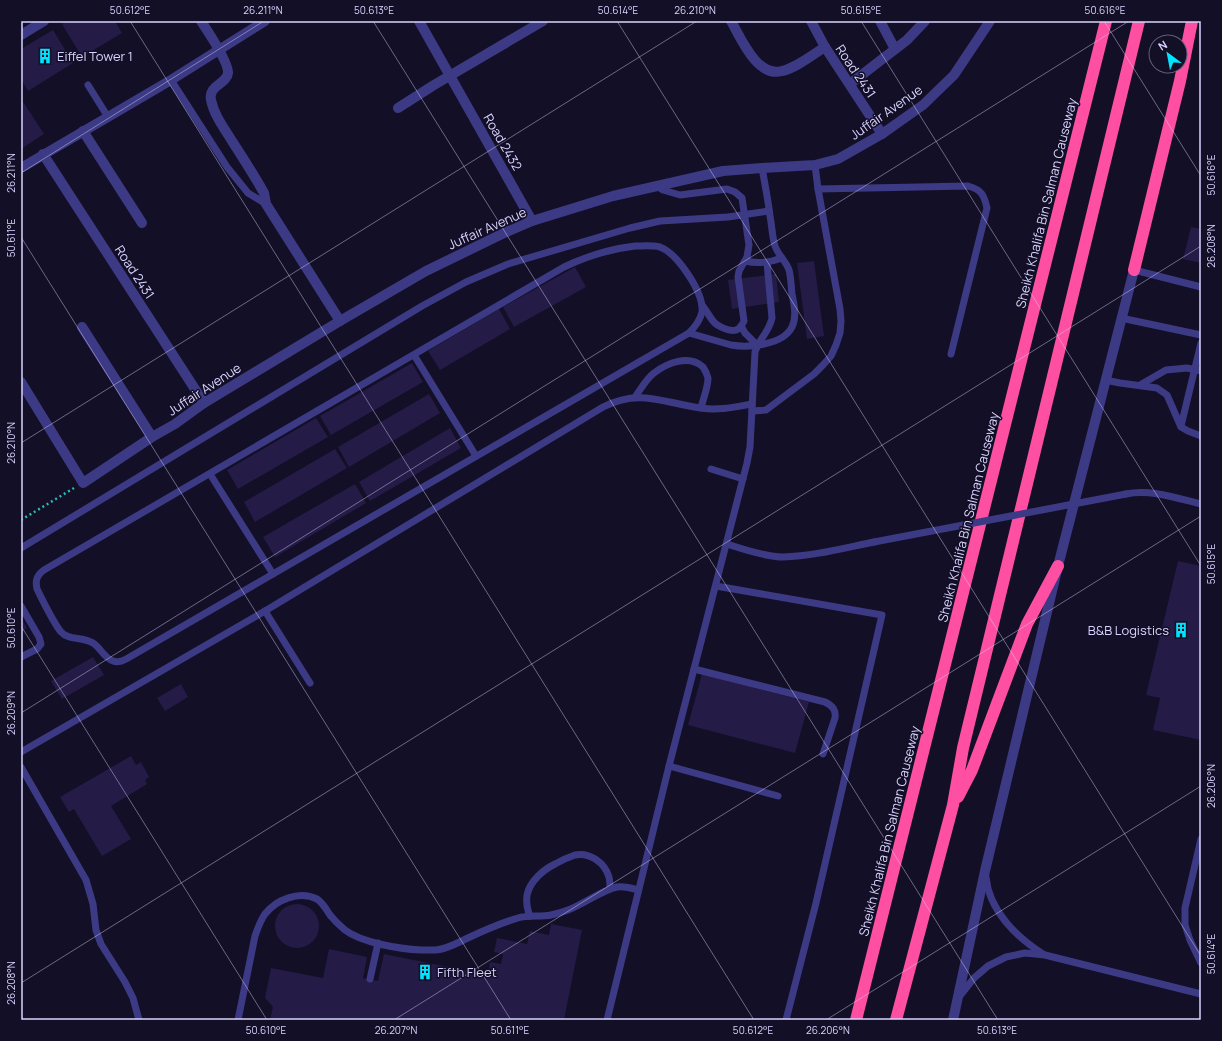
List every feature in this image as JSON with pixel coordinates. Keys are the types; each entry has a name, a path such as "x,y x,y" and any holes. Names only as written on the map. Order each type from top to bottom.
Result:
{"highway":[{"name":"Sheikh Khalifa Bin Salman Causeway","path":"856,1020 1106,21"},
{"path":"896,1020 953,805 963,748 1139,21"},
{"path":"1134,270 1180,81 1192,21"},
{"path":"953,805 972,770 1027,624 1058,566"}],"street":[{"path":"21,35 44,21"},
{"path":"201,21 219,49 228,70 225,79 212,89 210,94 217,117 264,193 266,204 340,321"},
{"path":"21,168 171,80 265,21"},
{"name":"Road 2432","path":"419,21 532,221"},
{"path":"398,108 543,21"},
{"path":"731,21 752,56 758,63 769,71 775,73 789,69 825,47"},
{"name":"Road 2431","path":"811,21 825,47 882,134"},
{"path":"880,21 895,49"},
{"path":"850,84 907,40 925,21"},
{"name":"Juffair Avenue","path":"83,483 152,437 175,424 204,403 340,321 452,258 532,221 613,196 723,171 816,165 838,159 882,134 923,105 954,76 990,21"},
{"path":"83,131 142,222"},
{"name":"Road 2431","path":"44,154 204,403"},
{"path":"953,1020 985,871 1058,566 1134,270"},
{"path":"82,327 152,437"},
{"path":"21,382 83,483"}],"lane":[{"path":"171,80 227,167 248,193 266,204"},
{"path":"88,85 108,117"},
{"path":"21,752 265,611 613,402 635,397 652,398 701,408 724,409 752,407 766,410 814,374 831,356 840,333 840,309 818,190 816,165"},
{"path":"689,333 731,345 757,345 781,338 788,333 792,327 795,319 790,276 786,264 776,247 762,168"},
{"path":"657,186 663,190 680,195 727,190 735,192 742,198 748,251 745,261 739,270 738,277 744,321 741,326 735,330 722,328 713,321 702,305 696,290 685,271 677,260 667,251 659,247 635,246 592,255 564,267 40,573 36,583 37,589 61,632 70,638 78,638 92,642 98,646 107,658 121,662 689,333 695,328 699,321 702,313 702,305"},
{"path":"818,190 968,186 976,188 984,196 986,208 951,354"},
{"path":"21,548 416,309 466,282 508,264 645,224 675,220 745,215 770,211"},
{"path":"745,261 766,263 782,258"},
{"path":"607,1020 638,890 743,479 750,446 755,352 757,345 771,326 772,318 766,263"},
{"path":"1134,270 1201,286"},
{"path":"1121,318 1201,335"},
{"path":"741,326 745,333 757,345"},
{"path":"1181,426 1201,342"},
{"path":"414,355 476,456"},
{"path":"635,397 653,374 661,368 670,364 690,361 698,363 705,369 708,377 701,408"},
{"path":"1140,385 1166,370 1187,368 1201,371"},
{"path":"1105,380 1157,388 1167,395 1181,426 1188,431 1201,436"},
{"path":"711,469 743,479"},
{"path":"210,474 273,574"},
{"path":"726,544 744,550 782,557 827,551 1140,492 1156,493 1201,504"},
{"path":"716,586 882,615 816,903 786,1020"},
{"path":"21,606 41,640 41,644 37,650 21,657"},
{"path":"265,611 310,683"},
{"path":"694,669 830,704 834,708 835,718 823,754"},
{"path":"669,766 778,796"},
{"path":"21,767 86,880 93,904 96,930 101,944 125,982 133,998 138,1020"},
{"path":"1201,839 1185,908 1185,925 1190,940 1201,963"},
{"path":"530,916 526,906 527,894 531,884 538,876 550,867 562,860 576,855 587,855 597,860 605,868 609,878 610,889"},
{"path":"985,871 987,888 994,903 1006,922 1028,945 1045,955"},
{"path":"238,1020 255,936 259,925 265,914 274,906 284,900 296,896 307,896 316,899 325,906 330,915 345,930 360,938 378,943 419,950 437,950 519,918 550,915 567,910 583,904 610,889 624,887 638,890"},
{"path":"370,979 378,943"},
{"path":"957,1001 974,978 988,966 1006,957 1025,953 1045,955 1201,994"}],"path":[{"path":"21,520 83,483"}],"building":[{"path":"67,21 115,21 122,33 82,57 62,24"},
{"name":"Eiffel Tower 1","path":"53,30 73,63 28,91 21,79 21,49"},
{"path":"24,103 44,134 21,149 21,104"},
{"path":"1191,227 1201,229 1201,263 1183,259"},
{"path":"814,261 824,336 807,339 797,263"},
{"path":"575,267 586,287 514,327 503,307"},
{"path":"776,274 779,302 732,309 728,280"},
{"path":"499,309 510,329 440,370 428,351"},
{"path":"412,363 423,382 331,435 320,416"},
{"path":"429,394 440,413 349,467 338,447"},
{"path":"316,418 328,437 238,489 227,470"},
{"path":"450,428 461,448 370,501 359,482"},
{"path":"335,449 347,468 255,522 244,502"},
{"path":"355,484 366,503 275,557 263,537"},
{"name":"B&B Logistics","path":"1178,561 1201,566 1201,740 1153,730 1160,698 1146,695"},
{"path":"21,618 27,628 21,632"},
{"path":"93,657 104,675 62,699 51,681"},
{"path":"702,674 809,702 795,753 688,725"},
{"path":"181,684 188,697 165,711 157,698"},
{"path":"131,756 136,765 141,762 149,777 145,780 147,784 111,806 131,839 102,856 74,809 69,812 60,797"},
{"path":"297,904 309,908 315,914 319,926 315,938 309,944 297,948 285,944 279,938 275,926 279,914 285,908"},
{"name":"Fifth Fleet","path":"551,924 582,930 564,1020 270,1020 273,1007 265,998 271,968 323,978 329,949 367,957 363,978 378,981 384,954 488,975 490,962 501,964 503,954 494,952 497,938 527,944 530,931 549,935"}],"place":[{"name":"Eiffel Tower 1","path":"45,56"},
{"name":"B&B Logistics","path":"1181,630"},
{"name":"Fifth Fleet","path":"425,972"}]}
